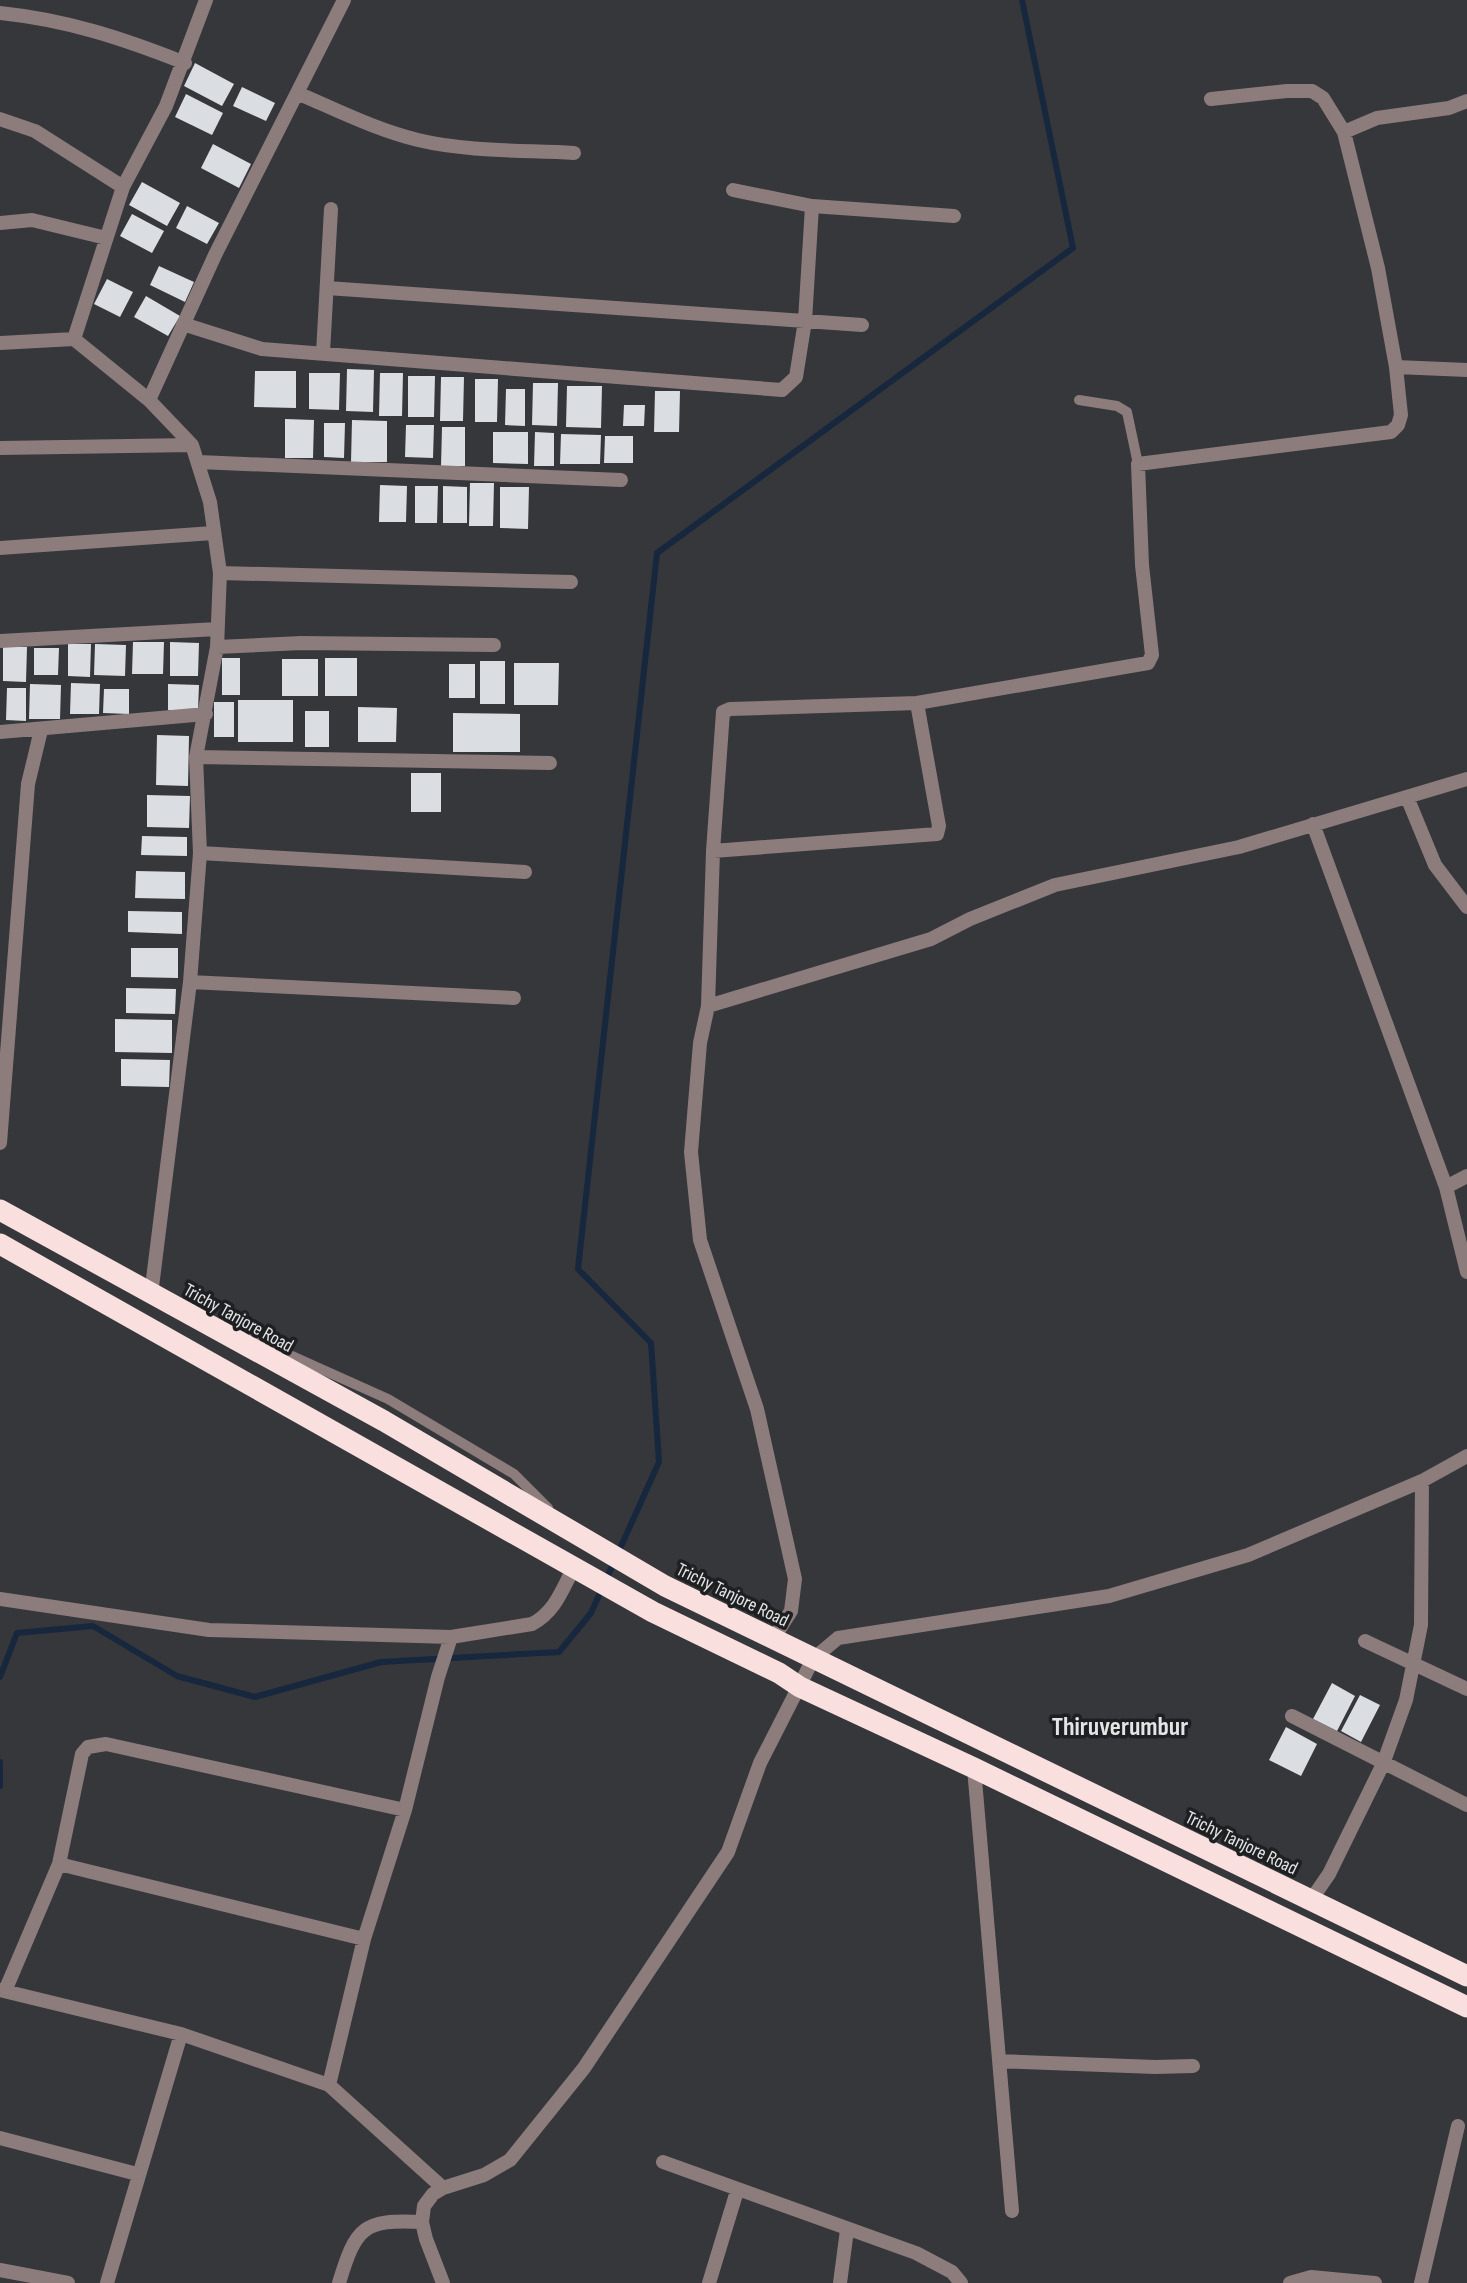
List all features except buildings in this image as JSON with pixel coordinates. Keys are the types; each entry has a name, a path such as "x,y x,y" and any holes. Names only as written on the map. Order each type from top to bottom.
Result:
{"highway":[{"name":"Trichy Tanjore Road","path":"0,1210 384,1421 665,1586 1467,1976"},
{"path":"0,1244 653,1612 779,1673 800,1687 974,1768 1467,2007"}],"street":[{"path":"74,340 123,187 185,64 206,0"},
{"path":"149,400 183,324 344,0"},
{"path":"0,13 51,18 121,38 185,64"},
{"path":"773,1639 792,1611 796,1579 757,1409 700,1240 691,1152 700,1043 708,1006 712,851 723,712 730,709 917,703 1151,661 1142,565 1138,464 1146,460 1391,432 1401,415 1396,367 1378,268 1344,132 1324,98 1312,91 1211,99"},
{"path":"297,93 379,128 416,140 444,145 574,153"},
{"path":"1344,132 1377,118 1449,108 1467,101"},
{"path":"0,119 35,131 123,187"},
{"path":"733,190 812,206 954,216"},
{"path":"183,324 262,349 771,391 790,385 796,377 805,321 812,206"},
{"path":"323,354 331,209"},
{"path":"0,223 32,220 106,238"},
{"path":"327,288 862,325"},
{"path":"0,343 74,340 149,400 192,445 209,502 220,573 217,647 196,757 200,853 190,982 152,1295"},
{"path":"1396,367 1467,370"},
{"path":"0,448 192,445"},
{"path":"199,462 621,480"},
{"path":"0,548 213,533"},
{"path":"220,573 571,582"},
{"path":"0,641 217,629"},
{"path":"217,647 301,643 494,645"},
{"path":"712,851 936,834 939,826 917,703"},
{"path":"0,732 206,714"},
{"path":"0,1143 28,784 41,730"},
{"path":"196,757 550,763"},
{"path":"708,1006 931,939 970,919 1055,885 1240,847 1467,779"},
{"path":"1407,797 1436,865 1467,906"},
{"path":"1313,824 1446,1187 1467,1272"},
{"path":"200,853 525,872"},
{"path":"190,982 514,998"},
{"path":"1446,1187 1467,1177"},
{"path":"443,2283 422,2222 424,2206 433,2194 443,2188 484,2175 510,2160 584,2068 728,1852 760,1763 813,1659 838,1638 1109,1596 1248,1555 1422,1482 1467,1456"},
{"path":"1311,1900 1328,1874 1383,1764 1415,1664 1421,1625 1422,1482"},
{"path":"0,1599 209,1630 449,1643 532,1624 544,1618 552,1610 577,1569"},
{"path":"1365,1641 1467,1689"},
{"path":"329,2085 364,1939 404,1810 449,1643"},
{"path":"1292,1716 1467,1805"},
{"path":"404,1810 106,1744 88,1747 82,1754 59,1864 3,1991 180,2034 329,2085 443,2188"},
{"path":"974,1768 1012,2211"},
{"path":"59,1864 364,1939"},
{"path":"107,2283 180,2034"},
{"path":"999,2061 1193,2066"},
{"path":"1421,2283 1458,2126"},
{"path":"0,2138 137,2174"},
{"path":"663,2162 935,2261 961,2283"},
{"path":"709,2283 737,2191"},
{"path":"340,2283 351,2245 367,2228 388,2220 422,2222"},
{"path":"840,2283 848,2230"},
{"path":"0,2270 68,2283"},
{"path":"1290,2283 1311,2277 1375,2283"}],"lane":[{"path":"1079,400 1117,406 1128,412 1138,464"}],"waterway":[{"path":"0,1677 17,1633 93,1626 177,1676 255,1697 381,1662 559,1652 591,1613 659,1462 651,1343 578,1269 657,553 1073,248 1022,0"},
{"path":"0,1762 0,1786"}],"district":[{"name":"Thiruverumbur","path":"1120,1726"}]}
